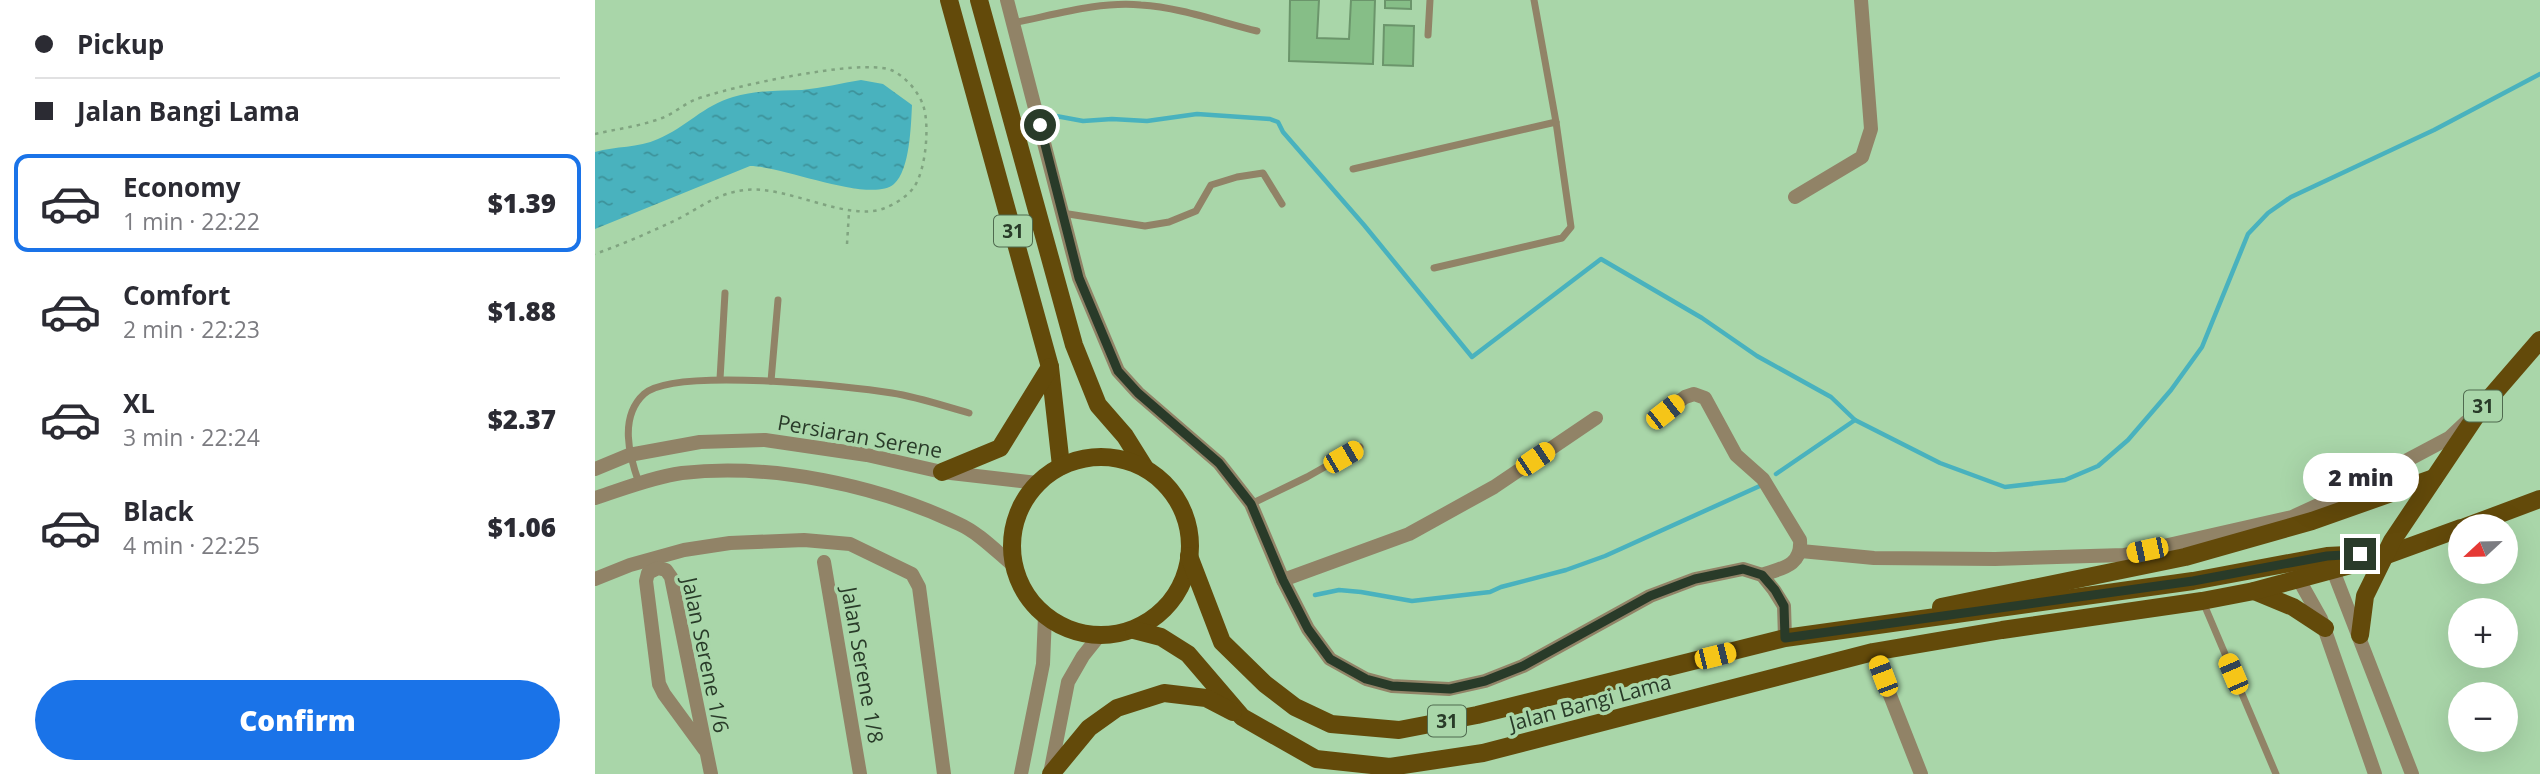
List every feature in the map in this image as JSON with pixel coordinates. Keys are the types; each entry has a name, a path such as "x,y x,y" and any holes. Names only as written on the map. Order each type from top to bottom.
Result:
{"main road":[{"name":"31","path":"949,0 1049,367 1061,466"},
{"name":"Jalan Bangi Lama","path":"979,0 1074,345 1098,405 1125,436 1145,468 1168,487 1184,512 1190,541 1187,571 1175,597 1158,616 1134,631"},
{"name":"31","path":"2384,556 2482,407 2540,341"},
{"path":"942,472 1000,448 1049,367"},
{"name":"Jalan Bangi Lama","path":"1145,468 1117,458 1087,457 1061,466 1037,483 1020,508 1012,536 1014,566 1025,593 1045,616 1071,630 1099,636 1134,631 1161,638 1188,654 1242,717 1316,759 1390,767 1483,753 1873,652 2203,601 2254,591 2294,572"},
{"name":"Jalan Bangi Lama","path":"1892,624 1954,603 2185,556 2312,521 2434,478"},
{"name":"Jalan Bangi Lama","path":"2500,514 2540,499"},
{"name":"Jalan Bangi Lama","path":"1189,556 1222,642 1275,692 1295,707 1331,724 1399,730 1477,715 1785,638 2193,581 2294,572 2360,554 2384,556 2448,533"},
{"path":"2360,635 2365,596 2384,556"},
{"path":"2254,591 2293,607 2325,628"},
{"path":"1051,774 1089,728 1117,708 1164,693 1206,698 1242,717"}],"street":[{"path":"1007,0 1079,278 1118,371 1138,393 1219,463 1251,504 1283,580 1308,629 1330,659 1366,679 1392,686 1450,689 1485,681 1523,666 1650,596 1695,579 1743,569 1762,575 1784,606 1785,638"},
{"path":"1795,197 1862,157 1871,129 1861,0"},
{"path":"1665,412 1685,397 1694,394 1705,398 1737,455 1763,479 1800,540 1801,551 1792,564 1762,575"},
{"path":"1801,551 1874,558 1995,559 2124,555 2292,517 2353,489 2449,438 2482,407"},
{"path":"1283,580 1409,534 1494,487 1596,418"},
{"name":"Persiaran Serene","path":"595,469 629,455 700,442 765,440 867,455 942,472 1037,483"},
{"path":"595,498 639,483 682,473 768,471 860,489 912,505 961,525 1014,566"},
{"path":"595,579 629,565 684,550 730,543 804,540 850,544 912,574 919,587 944,774"},
{"name":"Jalan Serene 1/8","path":"824,562 860,774"},
{"path":"2330,563 2412,774"},
{"name":"Jalan Serene 1/6","path":"705,750 659,684 646,581 648,573 658,568 666,570 671,577 711,774"},
{"path":"2294,572 2325,628 2375,774"},
{"path":"1021,774 1043,664 1045,616"},
{"path":"1051,774 1068,682 1099,636"},
{"path":"1873,652 1921,774"}],"lane":[{"path":"1428,35 1430,0"},
{"path":"1434,268 1562,237 1571,227 1534,0"},
{"path":"1013,23 1087,9 1143,5 1257,31"},
{"path":"1353,169 1556,122"},
{"path":"1062,213 1145,226 1169,222 1196,211 1210,185 1263,173 1282,204"},
{"path":"720,379 725,293"},
{"path":"771,381 778,300"},
{"path":"639,483 629,455 629,421 634,405 646,391 672,384 720,379 807,382 894,393 969,413"},
{"path":"1251,504 1360,447"},
{"path":"2203,601 2276,774"}],"path":[{"path":"595,134 664,118 691,101 736,86 835,69 868,67 890,70 903,78 917,93 924,106 926,121 924,166 913,190 883,210 850,211 795,195 749,189 730,192 707,201 679,218 595,254"},
{"path":"847,244 850,211"}],"water":[{"path":"861,80 883,84 912,105 906,158 894,184 883,189 866,190 750,166 595,229 595,152 658,139 713,105 741,95 809,89"}],"building":[{"path":"1290,0 1319,0 1317,38 1349,39 1351,0 1375,0 1373,64 1289,61"},
{"path":"1385,0 1411,0 1411,9 1385,8"},
{"path":"1384,25 1414,26 1413,66 1383,65"}],"waterway":[{"path":"1056,116 1083,121 1147,121 1197,114 1270,119 1278,122 1283,132 1364,225 1472,357 1601,259 1702,318 1757,356 1831,397 1855,420 1940,463 2005,487 2065,480 2098,466 2128,440 2171,390 2202,347 2248,234 2268,213 2291,197 2434,130 2540,74"},
{"path":"1776,474 1855,420"},
{"path":"1315,595 1339,590 1412,601 1490,592 1605,556 1762,485"}],"route":[{"path":"1040,125 1079,278 1118,371 1138,393 1219,463 1251,504 1283,580 1308,629 1330,659 1366,679 1392,686 1450,689 1485,681 1523,666 1650,596 1695,579 1743,569 1762,575 1775,590 1784,606 1785,638 2193,581 2327,556 2360,554"}]}
